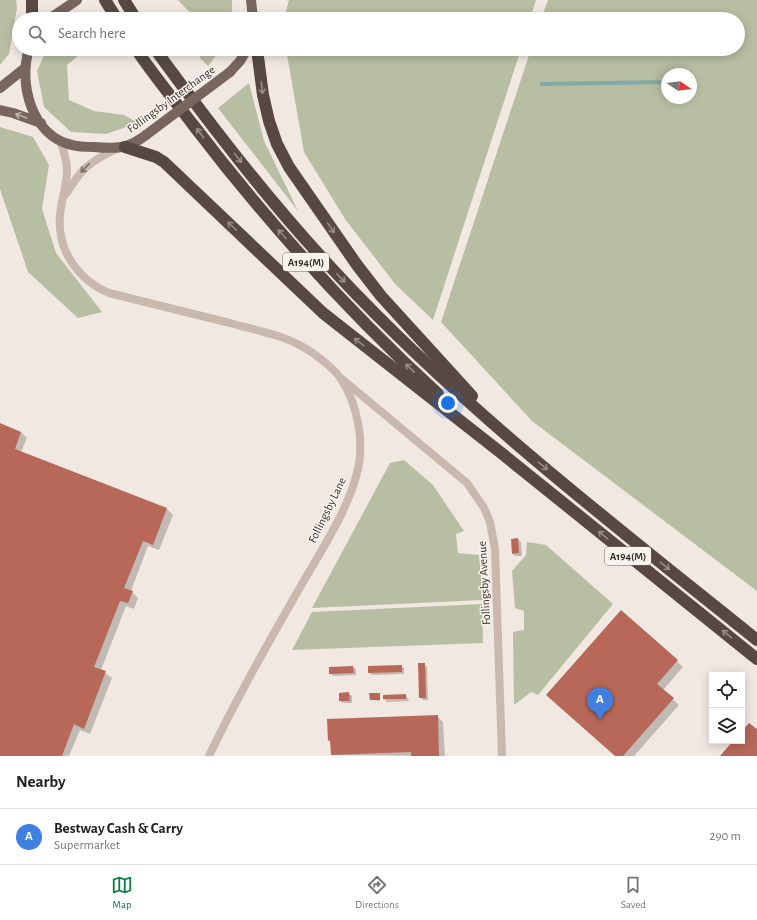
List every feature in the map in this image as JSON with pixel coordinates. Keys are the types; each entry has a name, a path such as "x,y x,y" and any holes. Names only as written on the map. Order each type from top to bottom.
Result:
{"highway":[{"path":"32,0 32,12"},
{"path":"105,0 113,12"},
{"path":"124,0 132,12"},
{"name":"A194(M)","path":"141,56 227,169 328,286 411,369 500,452"},
{"name":"A194(M)","path":"160,56 202,114 252,176 337,274 450,386 513,441 757,640"},
{"name":"A194(M)","path":"258,56 263,95 269,121 277,144 289,167 357,265 381,296 513,441"},
{"name":"A194(M)","path":"120,148 156,156 164,162 323,313 500,452 757,659"}],"main road":[{"path":"252,1 253,12"},
{"path":"59,12 73,2"},
{"path":"28,56 25,68 27,94 32,109 41,123 60,140 72,145 120,148"},
{"name":"Follingsby Interchange","path":"120,148 146,135 230,72 243,56"},
{"path":"0,88 25,68"},
{"path":"0,110 41,123"}],"street":[{"name":"Follingsby Lane","path":"60,140 67,168 59,224 63,245 79,274 97,288 109,293 286,339 314,354 341,378 354,410 360,439 357,473 353,487 332,531 245,683 209,756"},
{"name":"Follingsby Lane","path":"63,198 78,174 88,164 120,148"},
{"name":"Follingsby Avenue","path":"341,378 467,483 484,508 490,522 496,549 502,756"}],"green space":[{"path":"0,0 16,0 16,12 12,12 12,37 9,54 0,65"},
{"path":"178,0 232,0 232,12 189,12"},
{"path":"289,0 536,0 532,12 286,12"},
{"path":"548,0 757,0 757,591 532,421 441,322 529,56 745,56 745,12 544,12"},
{"path":"44,56 78,56 67,65 69,100 94,111 124,115 138,123 106,134 71,132 44,107 37,71"},
{"path":"200,56 216,56 208,66"},
{"path":"287,56 519,56 433,320 396,285 345,219 304,152"},
{"path":"249,83 264,141 298,211 218,108"},
{"path":"0,127 33,137 49,165 42,209 56,253 102,312 78,318 28,272 0,189"},
{"path":"404,460 433,485 464,531 456,534 458,553 479,555 483,600 312,608 390,463"},
{"path":"527,542 546,545 613,604 538,695 531,692 514,705 513,632 524,630 524,611 515,608 512,571 526,555"},
{"path":"482,604 483,643 292,650 312,612"}],"water":[{"path":"661,80 661,84 540,86 540,82"}],"building":[{"path":"0,423 21,432 15,449 167,508 153,545 143,541 124,588 133,591 128,603 120,601 94,667 106,671 84,729 74,724 62,756 0,756"},
{"path":"518,538 519,553 512,554 511,539"},
{"path":"621,610 678,660 657,684 674,698 623,756 615,756 546,695"},
{"path":"418,663 425,663 426,698 419,698"},
{"path":"402,665 402,672 368,673 368,666"},
{"path":"353,666 354,673 329,674 329,667"},
{"path":"349,692 350,701 339,701 339,693"},
{"path":"369,693 380,693 380,700 370,700"},
{"path":"406,694 406,699 383,699 383,695"},
{"path":"438,715 439,756 411,756 411,752 331,755 330,740 328,741 327,719"},
{"path":"749,723 757,729 757,756 720,756 730,744 745,744 745,728"}],"place":[{"name":"Bestway Cash & Carry","path":"600,720"}]}
